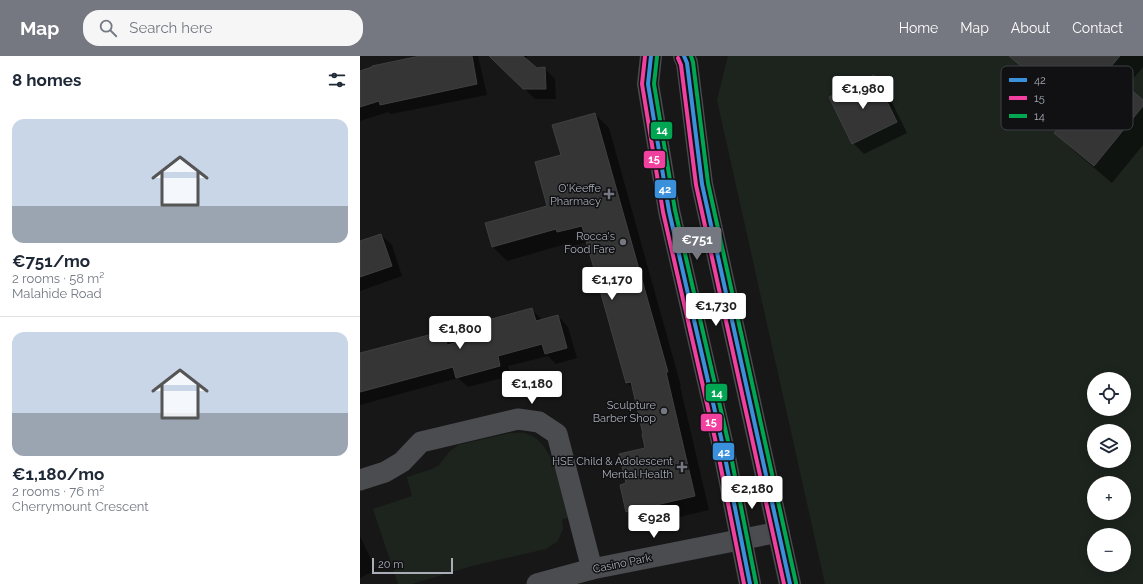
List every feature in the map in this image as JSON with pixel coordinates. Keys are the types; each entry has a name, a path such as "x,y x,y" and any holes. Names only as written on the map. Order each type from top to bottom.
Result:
{"main road":[{"path":"651,56 648,84 669,211 722,442 750,584"},
{"path":"684,56 687,63 702,184 790,584"}],"street":[{"path":"360,480 385,472 402,462 421,442 518,419 539,422 557,434 592,569"},
{"name":"Casino Park","path":"537,584 592,569 779,532"}],"shaded area":[{"path":"728,56 1143,56 1143,584 825,584 717,100"},
{"path":"510,433 525,433 535,438 544,446 556,469 568,518 562,519 563,529 558,541 546,549 472,566 412,584 398,584 373,509 412,496 407,477 432,469 439,465 450,451 458,445"}],"building":[{"path":"420,56 472,56 477,84 380,105 379,101 360,107 360,71 372,66"},
{"path":"489,56 523,56 537,68 545,67 546,89 523,89"},
{"path":"1009,56 1120,56 1111,66 1021,66"},
{"path":"874,75 897,122 852,144 829,97"},
{"path":"1133,91 1143,100 1143,106 1133,118"},
{"path":"595,113 668,372 666,372 695,496 626,512 620,485 626,483 619,454 645,448 643,434 631,382 626,383 582,226 557,232 556,229 492,247 485,223 547,206 535,162 561,155 552,125"},
{"path":"1056,130 1123,130 1094,166 1054,133"},
{"path":"381,234 392,266 360,277 360,241"},
{"path":"532,308 536,321 558,315 567,348 545,354 542,344 498,356 500,366 456,378 453,367 360,392 360,353 444,331 447,345 492,333 488,320"}],"transit line":[{"name":"15","path":"645,56 642,84 663,212 716,443 744,584"},
{"name":"42","path":"651,56 648,84 669,211 722,442 750,584"},
{"name":"42","path":"684,56 687,63 702,184 790,584"},
{"name":"14","path":"691,56 708,183 796,583"},
{"name":"14","path":"657,57 654,84 675,210 728,441 756,583"},
{"name":"15","path":"678,58 681,65 696,185 784,584"}],"place":[{"name":"O'Keeffe Pharmacy","path":"609,194"},
{"name":"Rocca's Food Fare","path":"623,242"},
{"name":"Sculpture Barber Shop","path":"664,411"},
{"name":"HSE Child & Adolescent Mental Health","path":"682,467"}]}
